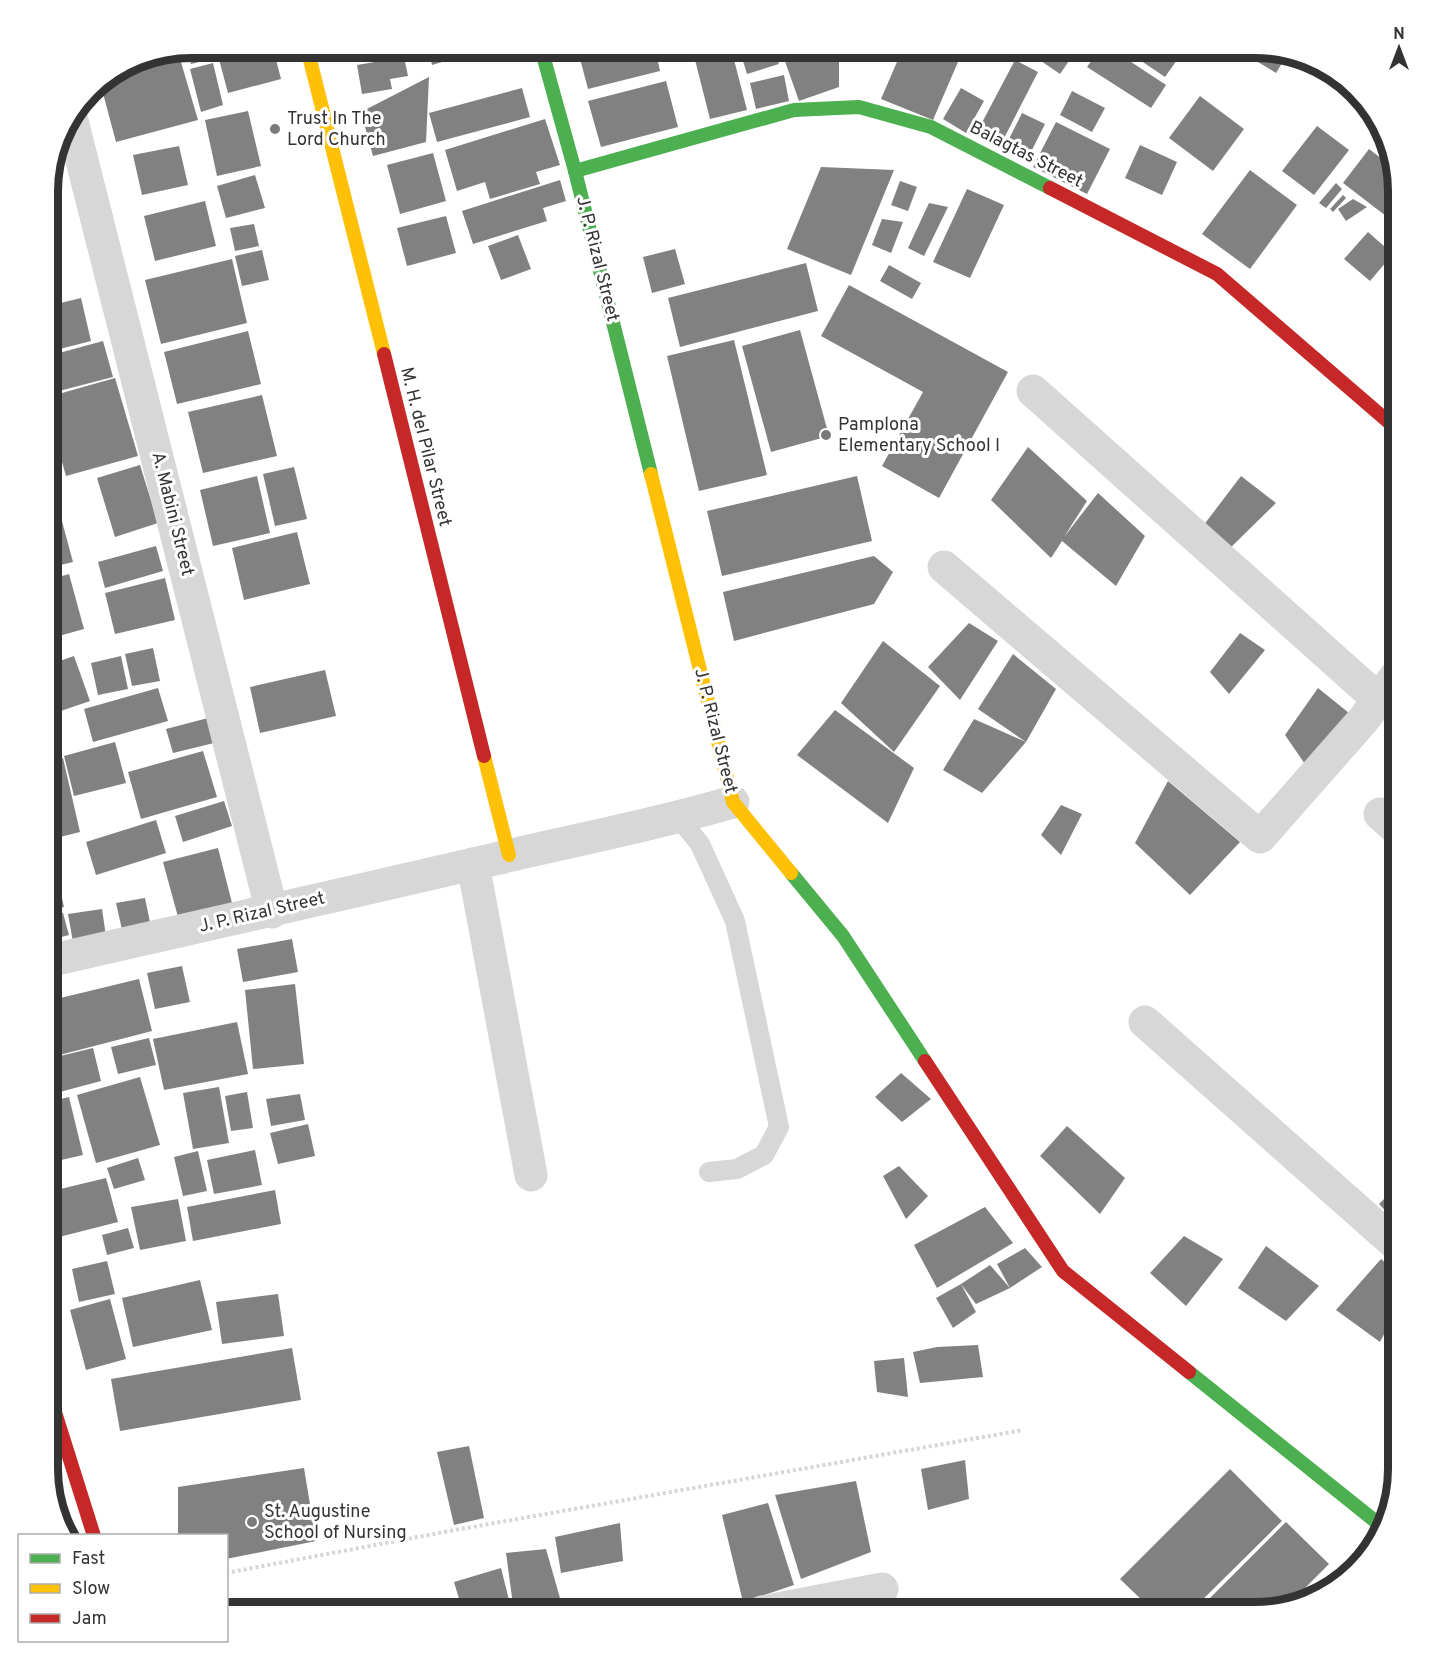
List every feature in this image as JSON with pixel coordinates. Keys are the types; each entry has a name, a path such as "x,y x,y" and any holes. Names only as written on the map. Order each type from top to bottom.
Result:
{"main road":[{"name":"M. H. del Pilar Street","path":"310,59 509,855"},
{"name":"J. P. Rizal Street","path":"544,59 733,802"},
{"name":"Balagtas Street","path":"574,171 794,110 859,107 931,127 1217,274 1388,422"},
{"path":"733,802 843,936 1063,1271 1377,1522"},
{"path":"58,1422 93,1534"}],"street":[{"name":"A. Mabini Street","path":"74,129 272,912"},
{"path":"1033,391 1379,700"},
{"path":"944,567 1260,837 1388,687"},
{"name":"J. P. Rizal Street","path":"58,959 679,818 733,802"},
{"path":"473,864 531,1174"},
{"path":"1145,1022 1388,1237"},
{"path":"814,1602 882,1589"}],"lane":[{"path":"679,818 700,844 735,921 779,1127 764,1155 737,1169 708,1172"}],"path":[{"path":"228,1574 455,1530 1023,1430"}],"building":[{"path":"180,59 198,120 116,142 103,93 125,76 141,69"},
{"path":"190,59 211,59 191,64"},
{"path":"219,59 276,59 281,79 228,93"},
{"path":"404,59 408,76 390,79 392,89 362,94 357,65"},
{"path":"431,59 452,59 432,65"},
{"path":"580,59 657,59 660,71 588,89"},
{"path":"695,59 734,59 747,110 710,119"},
{"path":"742,59 777,59 779,64 747,74"},
{"path":"784,59 839,59 839,87 799,101"},
{"path":"898,59 959,59 933,120 881,99"},
{"path":"1038,59 1070,59 1060,74"},
{"path":"1092,59 1127,59 1166,85 1151,108 1087,67"},
{"path":"1138,59 1176,59 1165,77"},
{"path":"1253,59 1283,62 1276,73"},
{"path":"1015,60 1038,72 1000,146 976,134"},
{"path":"213,63 223,105 201,112 190,69"},
{"path":"784,75 789,101 756,109 750,83"},
{"path":"429,77 426,142 373,156 361,112"},
{"path":"666,81 678,127 601,147 588,101"},
{"path":"522,88 530,117 437,142 429,113"},
{"path":"961,88 984,101 966,133 943,119"},
{"path":"1072,91 1105,108 1092,132 1060,115"},
{"path":"1200,96 1244,129 1213,171 1169,138"},
{"path":"248,111 261,166 217,176 205,120"},
{"path":"1022,113 1045,124 1030,154 1007,143"},
{"path":"545,119 560,165 536,172 540,184 490,199 485,182 457,191 445,150"},
{"path":"1056,122 1110,149 1087,194 1033,167"},
{"path":"1317,126 1349,150 1314,195 1282,171"},
{"path":"1140,145 1177,162 1162,195 1125,178"},
{"path":"179,146 188,185 142,195 133,155"},
{"path":"1369,149 1385,161 1388,218 1343,183"},
{"path":"433,153 446,201 400,214 387,165"},
{"path":"821,167 894,170 851,275 787,249"},
{"path":"1250,170 1297,205 1250,269 1202,234"},
{"path":"255,175 265,208 226,218 217,186"},
{"path":"560,180 566,201 543,208 547,221 473,244 462,211"},
{"path":"900,181 917,187 908,211 891,205"},
{"path":"1336,183 1342,189 1326,208 1319,203"},
{"path":"967,189 1004,205 970,278 933,262"},
{"path":"1343,195 1346,198 1333,212 1330,209"},
{"path":"1353,199 1367,207 1346,221 1338,209"},
{"path":"205,201 216,246 155,261 144,216"},
{"path":"929,203 948,207 924,256 908,248"},
{"path":"446,216 456,253 407,266 397,228"},
{"path":"882,219 903,222 891,253 872,245"},
{"path":"254,224 259,246 235,251 230,228"},
{"path":"1368,232 1388,250 1388,260 1370,281 1344,259"},
{"path":"518,235 531,269 501,280 488,246"},
{"path":"675,249 685,284 652,293 643,257"},
{"path":"262,250 269,280 242,286 235,256"},
{"path":"232,259 247,323 161,344 145,280"},
{"path":"806,263 818,311 680,347 668,298"},
{"path":"889,265 921,283 912,299 880,281"},
{"path":"849,285 1008,372 939,498 882,466 923,392 821,336"},
{"path":"81,298 91,341 59,349 59,303"},
{"path":"800,330 829,436 771,452 742,346"},
{"path":"248,331 261,384 177,404 164,352"},
{"path":"734,340 767,475 699,491 667,356"},
{"path":"103,341 113,377 59,391 59,353"},
{"path":"115,378 138,456 66,476 59,451 59,394"},
{"path":"262,395 277,456 203,473 188,412"},
{"path":"1028,447 1087,501 1064,537 1098,493 1145,536 1116,586 1062,541 1051,558 991,500"},
{"path":"140,465 158,523 115,537 97,478"},
{"path":"294,467 307,519 275,526 263,474"},
{"path":"257,476 270,533 213,546 200,490"},
{"path":"857,476 872,541 722,576 707,511"},
{"path":"1241,476 1276,503 1223,555 1200,530"},
{"path":"59,509 73,562 59,565"},
{"path":"297,532 310,584 244,600 232,548"},
{"path":"156,546 163,571 105,588 98,562"},
{"path":"874,556 893,572 874,604 734,641 723,592"},
{"path":"69,574 84,629 59,636 59,577"},
{"path":"165,578 175,620 115,634 105,593"},
{"path":"969,623 998,641 960,700 928,667"},
{"path":"1240,633 1265,650 1229,694 1210,672"},
{"path":"883,641 940,686 894,752 841,703"},
{"path":"153,648 160,681 132,686 125,654"},
{"path":"1013,654 1056,689 1026,742 978,709"},
{"path":"74,656 90,701 59,712 59,661"},
{"path":"121,656 128,689 98,695 91,663"},
{"path":"325,670 336,716 260,733 250,687"},
{"path":"158,688 168,721 93,742 84,709"},
{"path":"1318,688 1349,713 1307,767 1285,735"},
{"path":"835,710 914,768 888,823 797,755"},
{"path":"208,718 214,743 173,753 166,729"},
{"path":"974,719 1026,742 982,793 943,770"},
{"path":"115,742 126,783 74,796 64,756"},
{"path":"203,751 217,797 141,819 128,772"},
{"path":"63,758 80,832 58,837 59,759"},
{"path":"1168,781 1240,842 1190,895 1135,843"},
{"path":"224,801 232,826 183,842 175,816"},
{"path":"1061,805 1082,814 1061,855 1041,835"},
{"path":"156,820 166,853 96,875 86,842"},
{"path":"218,848 232,903 178,917 163,862"},
{"path":"58,883 64,907 58,908"},
{"path":"145,898 151,927 123,934 116,903"},
{"path":"102,909 106,936 73,942 68,914"},
{"path":"63,913 69,935 58,938 58,914"},
{"path":"292,939 298,972 243,982 237,949"},
{"path":"182,966 190,1002 155,1009 147,973"},
{"path":"139,979 152,1031 58,1055 58,998"},
{"path":"295,984 304,1064 253,1069 245,990"},
{"path":"237,1022 248,1074 164,1090 153,1039"},
{"path":"149,1038 156,1065 118,1074 111,1047"},
{"path":"93,1048 101,1081 58,1092 58,1056"},
{"path":"901,1073 931,1099 902,1122 875,1097"},
{"path":"140,1077 160,1145 96,1163 77,1095"},
{"path":"219,1087 229,1143 193,1149 183,1093"},
{"path":"247,1092 253,1128 231,1131 225,1096"},
{"path":"300,1094 305,1120 271,1126 266,1099"},
{"path":"69,1097 83,1155 58,1161 58,1100"},
{"path":"308,1124 315,1156 278,1164 270,1133"},
{"path":"1067,1126 1125,1178 1100,1214 1040,1156"},
{"path":"255,1150 262,1185 214,1194 207,1160"},
{"path":"198,1151 207,1191 183,1196 174,1157"},
{"path":"138,1158 145,1180 114,1189 107,1168"},
{"path":"899,1166 928,1196 906,1219 883,1176"},
{"path":"106,1178 118,1222 59,1237 58,1190"},
{"path":"275,1190 281,1224 193,1241 187,1207"},
{"path":"1388,1195 1388,1213 1379,1204"},
{"path":"178,1199 186,1241 140,1250 131,1207"},
{"path":"985,1207 1013,1243 937,1288 914,1245"},
{"path":"128,1228 134,1248 107,1255 102,1235"},
{"path":"1184,1236 1223,1259 1186,1306 1150,1273"},
{"path":"1266,1246 1319,1286 1286,1321 1238,1288"},
{"path":"1025,1248 1042,1267 1010,1288 997,1264"},
{"path":"1381,1259 1388,1265 1388,1327 1380,1342 1336,1310"},
{"path":"107,1261 115,1294 79,1302 72,1269"},
{"path":"990,1265 1010,1288 976,1304 961,1284"},
{"path":"200,1280 212,1330 133,1347 122,1298"},
{"path":"961,1284 976,1312 953,1328 936,1298"},
{"path":"278,1294 284,1336 222,1344 216,1302"},
{"path":"110,1299 126,1359 86,1370 70,1310"},
{"path":"978,1345 983,1377 920,1383 913,1352 937,1347"},
{"path":"292,1348 301,1400 120,1431 111,1379"},
{"path":"904,1358 908,1397 877,1392 874,1361"},
{"path":"469,1446 484,1518 454,1525 437,1452"},
{"path":"965,1460 969,1499 928,1510 921,1469"},
{"path":"304,1468 316,1541 228,1559 228,1534 178,1534 178,1487"},
{"path":"1230,1469 1282,1521 1200,1602 1144,1602 1120,1579"},
{"path":"856,1481 871,1552 801,1579 775,1495"},
{"path":"768,1503 794,1585 743,1602 722,1515"},
{"path":"1286,1522 1329,1564 1300,1593 1290,1597 1256,1602 1206,1602"},
{"path":"620,1523 623,1561 561,1573 555,1537"},
{"path":"546,1549 561,1602 513,1602 506,1553"},
{"path":"501,1568 510,1602 460,1602 454,1582"}],"traffic: fast":[{"path":"544,59 575,171 651,474"},
{"path":"575,171 794,110 859,107 931,127 1050,188"},
{"path":"791,873 843,936 925,1061"},
{"path":"1189,1372 1377,1522"}],"traffic: slow":[{"path":"310,59 384,354"},
{"path":"651,474 733,802 791,873"},
{"path":"484,756 509,855"}],"traffic: jam":[{"path":"1050,188 1217,274 1388,422"},
{"path":"384,354 484,756"},
{"path":"925,1061 1063,1271 1189,1372"},
{"path":"58,1422 93,1534"}],"place":[{"name":"Trust In The Lord Church","path":"275,129"},
{"name":"Pamplona Elementary School I","path":"826,435"},
{"name":"St. Augustine School of Nursing","path":"252,1522"}]}
